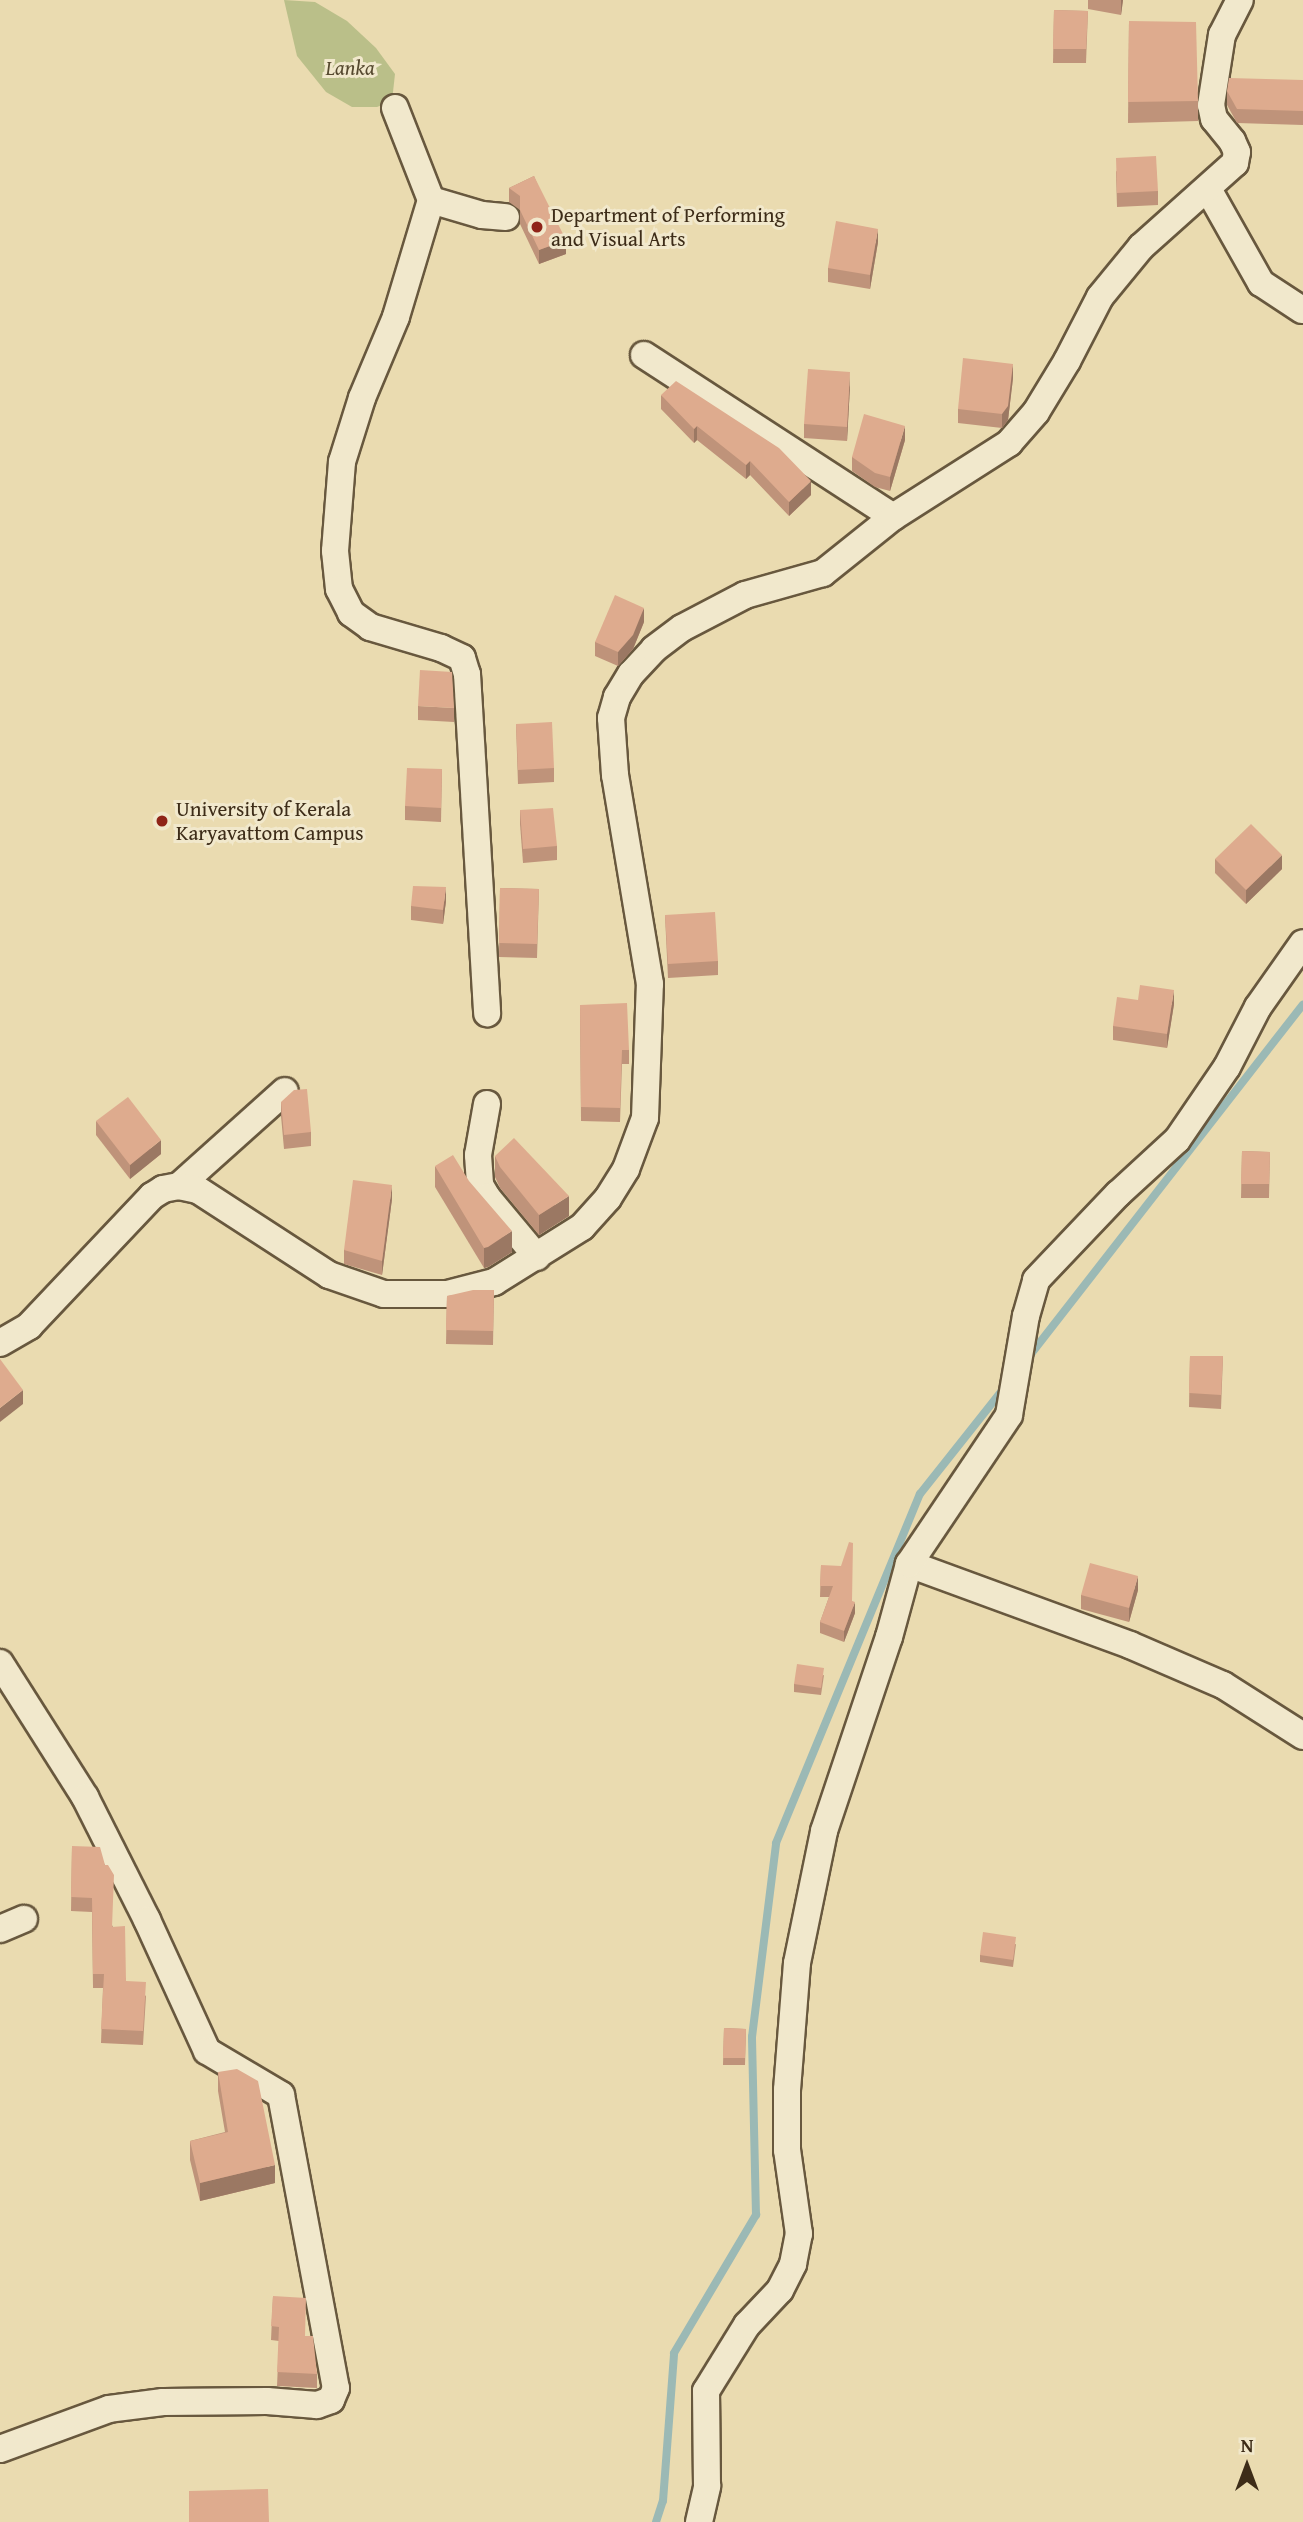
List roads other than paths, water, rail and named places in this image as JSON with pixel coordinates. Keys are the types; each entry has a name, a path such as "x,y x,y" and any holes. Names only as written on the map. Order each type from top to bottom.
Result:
{"street":[{"path":"179,1186 198,1190 329,1275 384,1294 447,1294 494,1282 582,1227 608,1198 638,1143 645,1118 650,984 613,763 611,718 617,697 631,674 682,628 745,595 823,573 893,517 1009,443 1036,412 1067,362 1100,297 1141,247 1235,163 1237,152 1232,141 1214,119 1210,105 1222,35 1240,0"},
{"path":"396,108 432,200 396,317 362,398 342,462 335,551 339,589 351,613 370,627 441,648 462,658 467,674 487,1013"},
{"path":"1208,189 1261,284 1302,310"},
{"path":"432,200 482,215 506,217"},
{"path":"645,355 893,517"},
{"path":"699,2522 707,2486 706,2391 747,2325 780,2290 793,2264 799,2234 787,2150 787,2090 797,1963 824,1831 889,1637 909,1564 1009,1415 1021,1344 1036,1280 1118,1194 1177,1140 1227,1067 1258,1007 1303,943"},
{"path":"0,1343 29,1326 152,1196 179,1186 285,1091"},
{"path":"487,1104 478,1155 480,1185 486,1197 537,1257"},
{"path":"909,1564 1130,1645 1223,1685 1303,1736"},
{"path":"0,1663 85,1797 147,1920 207,2052 281,2095 336,2388 331,2400 317,2405 267,2400 163,2402 109,2409 0,2449"}],"waterway":[{"path":"1027,1359 1303,1005"},
{"path":"656,2522 663,2501 674,2353 756,2215 752,2037 776,1843 920,1494 1004,1388"}],"place":[{"name":"Department of Performing and Visual Arts","path":"537,227"},
{"name":"University of Kerala Karyavattom Campus","path":"162,821"}],"park label":[{"name":"Lanka","path":"350,68"}]}
